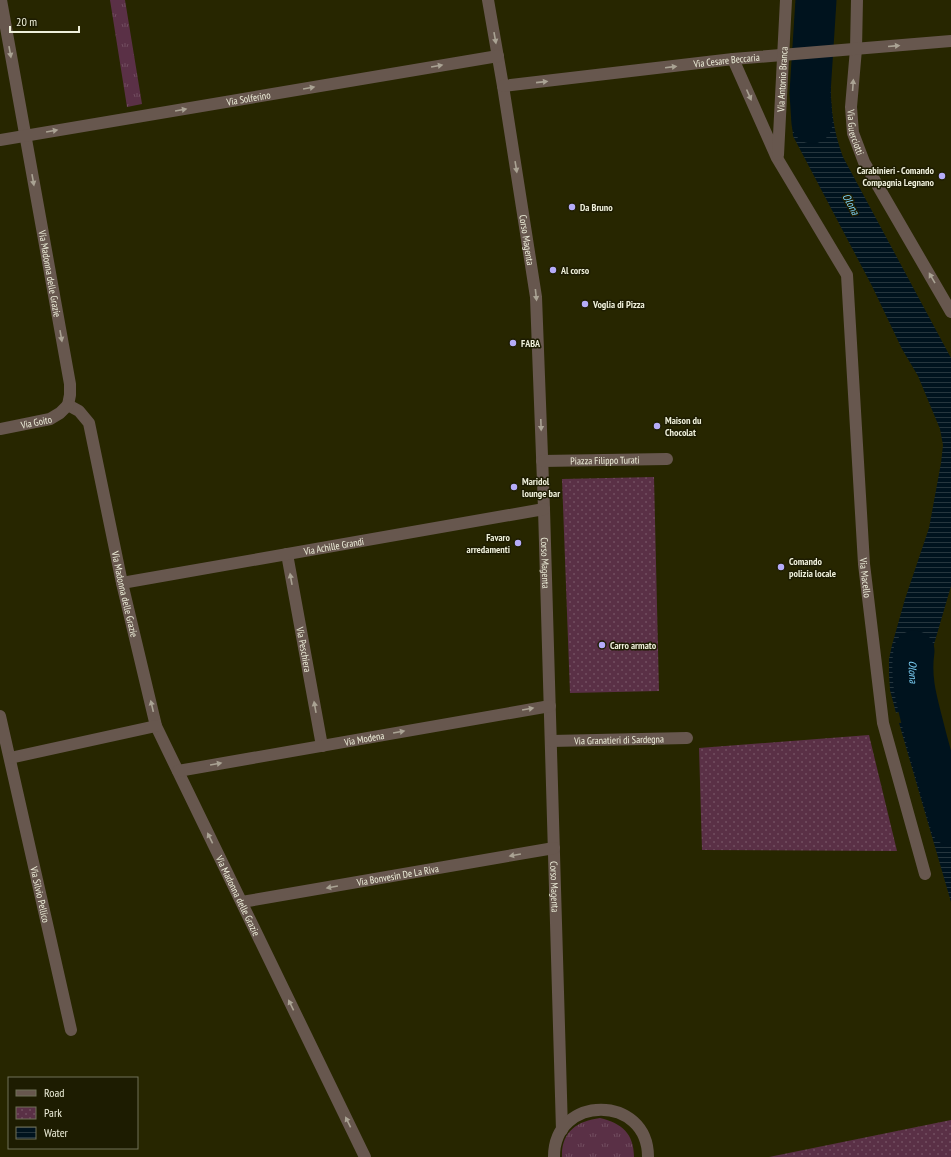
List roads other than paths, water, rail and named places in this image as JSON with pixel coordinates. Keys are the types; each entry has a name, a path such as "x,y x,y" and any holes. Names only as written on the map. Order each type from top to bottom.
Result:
{"street":[{"name":"Via Madonna delle Grazie","path":"1,0 70,384 68,405 79,412 88,422 122,583 156,726 365,1157"},
{"name":"Corso Magenta","path":"488,0 536,297 544,509 562,1130"},
{"name":"Via Antonio Branca","path":"777,158 788,54 786,0"},
{"name":"Via Guerciotti","path":"857,0 856,49 851,108 853,133 864,162 951,312"},
{"name":"Via Cesare Beccaria","path":"503,86 788,54 951,41"},
{"name":"Via Solferino","path":"0,140 498,56"},
{"path":"733,60 777,158"},
{"name":"Via Macello","path":"777,158 847,275 864,564 883,723 925,874"},
{"name":"Via Goito","path":"0,429 50,419 60,413 68,405"},
{"name":"Piazza Filippo Turati","path":"542,461 667,459"},
{"name":"Via Achille Grandi","path":"122,583 544,509"},
{"name":"Via Peschiera","path":"287,554 322,746"},
{"name":"Via Modena","path":"178,771 550,706"},
{"name":"Via Silvio Pellico","path":"0,716 71,1030"},
{"path":"10,758 156,726"},
{"name":"Via Granatieri di Sardegna","path":"551,741 686,738"},
{"name":"Via Bonvesin De La Riva","path":"242,902 554,848"},
{"name":"Corso Magenta","path":"554,1157 556,1139 571,1119 594,1109 606,1109 618,1112 629,1118 638,1127 644,1138 648,1149 648,1157"}],"water":[{"path":"796,0 836,0 834,26 794,31"},
{"path":"831,64 832,111 836,133 843,157 951,358 951,586 930,658 930,680 935,702 896,713 890,690 889,659 905,599 929,528 943,445 940,429 918,376 902,349 872,286 793,136 791,110 792,69"},
{"path":"939,712 951,753 951,902 899,723"}],"waterway":[{"name":"Olona","path":"812,123 810,93 816,0"},
{"name":"Olona","path":"914,651 913,671 917,700 930,753 951,825"}],"place":[{"name":"Carabinieri - Comando Compagnia Legnano","path":"942,176"},
{"name":"Da Bruno","path":"572,207"},
{"name":"Al corso","path":"553,270"},
{"name":"Voglia di Pizza","path":"585,304"},
{"name":"FABA","path":"513,343"},
{"name":"Maison du Chocolat","path":"657,426"},
{"name":"Maridol lounge bar","path":"514,487"},
{"name":"Favaro arredamenti","path":"518,543"},
{"name":"Comando polizia locale","path":"781,567"},
{"name":"Carro armato","path":"602,645"}]}
